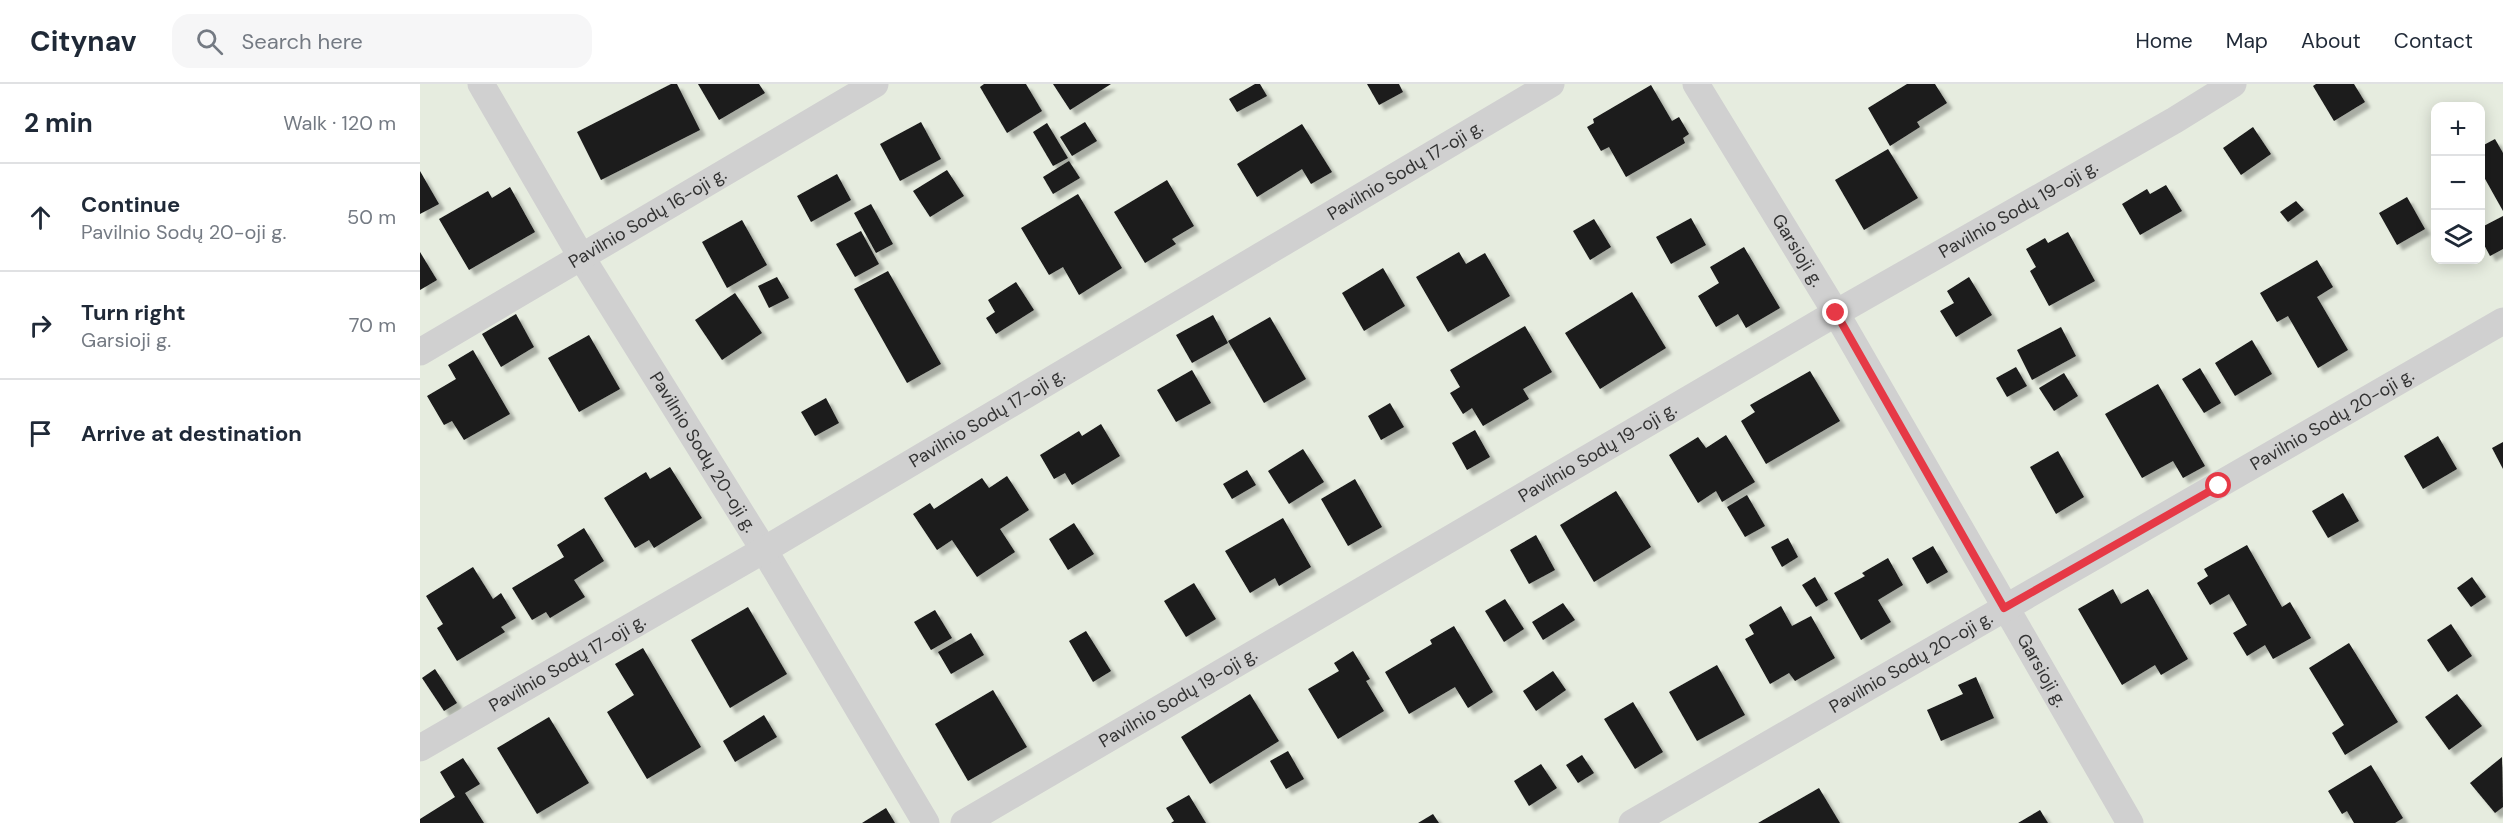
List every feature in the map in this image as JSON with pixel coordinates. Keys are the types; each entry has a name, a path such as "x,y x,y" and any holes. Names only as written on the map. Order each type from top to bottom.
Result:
{"street":[{"name":"Pavilnio Sodų 20-oji g.","path":"481,84 582,258 764,550 926,823"},
{"name":"Pavilnio Sodų 16-oji g.","path":"420,352 875,84"},
{"name":"Pavilnio Sodų 17-oji g.","path":"420,748 764,550 1551,84"},
{"name":"Garsioji g.","path":"1696,84 1836,313 2130,823"},
{"name":"Pavilnio Sodų 19-oji g.","path":"964,823 1836,313 2175,120 2233,84"},
{"name":"Pavilnio Sodų 20-oji g.","path":"1632,823 2503,321"}],"shaded area":[{"path":"420,84 2503,84 2503,823 420,823"}],"building":[{"path":"671,84 677,84 700,130 601,180 577,132"},
{"path":"698,84 759,84 765,93 719,120"},
{"path":"984,84 1026,84 1042,111 1007,133 980,87"},
{"path":"1053,84 1111,84 1070,110"},
{"path":"1255,84 1260,84 1267,96 1237,112 1229,99"},
{"path":"1367,84 1399,84 1403,92 1379,105"},
{"path":"1907,84 1935,84 1947,103 1917,122 1920,127 1890,146 1868,108"},
{"path":"2316,84 2354,84 2365,102 2334,121 2313,86"},
{"path":"1651,85 1672,121 1679,117 1689,134 1683,138 1685,143 1626,177 1609,147 1601,151 1587,127 1594,123 1593,119"},
{"path":"921,122 941,159 900,181 880,144"},
{"path":"1085,122 1097,141 1072,156 1060,137"},
{"path":"1047,123 1068,158 1053,166 1033,132"},
{"path":"1302,124 1332,172 1311,184 1302,169 1257,197 1237,164"},
{"path":"2253,127 2271,154 2241,175 2223,148"},
{"path":"2495,139 2503,153 2503,211 2485,179 2485,144"},
{"path":"1888,149 1918,198 1864,230 1835,180"},
{"path":"1069,161 1080,178 1053,194 1043,177"},
{"path":"947,170 964,196 930,217 913,191"},
{"path":"420,171 439,204 420,214"},
{"path":"837,174 851,200 811,222 797,196"},
{"path":"1167,180 1194,226 1172,239 1176,244 1145,263 1114,212"},
{"path":"2166,185 2182,211 2140,235 2122,204 2147,189 2150,194"},
{"path":"510,187 535,232 469,270 439,219 488,191 492,198"},
{"path":"1078,194 1122,268 1079,295 1063,267 1049,275 1021,228"},
{"path":"2407,197 2425,229 2397,245 2379,213"},
{"path":"2296,201 2304,210 2288,222 2280,212"},
{"path":"871,204 893,244 876,253 854,213"},
{"path":"2503,216 2503,249 2490,256 2485,246 2485,225"},
{"path":"1691,218 1706,245 1671,264 1656,237"},
{"path":"1594,219 1611,247 1590,260 1573,231"},
{"path":"742,220 767,265 727,288 702,242"},
{"path":"861,231 879,264 855,277 836,244"},
{"path":"2068,232 2095,281 2049,306 2030,271 2036,267 2026,249 2045,238 2048,243"},
{"path":"1744,247 1780,308 1746,328 1738,314 1716,327 1698,296 1719,283 1710,267"},
{"path":"420,252 437,280 420,290"},
{"path":"1459,252 1466,264 1485,253 1510,296 1448,332 1416,277"},
{"path":"2317,260 2333,287 2317,297 2348,350 2318,368 2288,316 2277,322 2260,293"},
{"path":"1383,268 1405,306 1364,331 1342,293"},
{"path":"888,271 941,364 907,383 854,289"},
{"path":"777,277 789,298 769,308 758,286"},
{"path":"1969,277 1992,315 1956,337 1940,311 1954,303 1947,291"},
{"path":"1016,282 1034,310 996,334 986,318 995,312 988,300"},
{"path":"1632,292 1666,348 1600,389 1565,333"},
{"path":"735,293 762,333 722,360 695,320"},
{"path":"516,314 534,347 501,367 482,334"},
{"path":"1213,315 1228,343 1192,363 1176,335"},
{"path":"1270,317 1306,379 1264,403 1228,341"},
{"path":"1525,326 1552,372 1523,389 1529,399 1483,426 1472,408 1463,414 1450,393 1460,387 1450,370"},
{"path":"2061,327 2076,356 2032,380 2017,350"},
{"path":"589,335 620,389 579,412 548,358"},
{"path":"2252,340 2272,374 2235,396 2215,363"},
{"path":"473,350 510,414 464,440 452,421 444,425 427,396 456,379 448,365"},
{"path":"2016,367 2027,386 2007,397 1996,378"},
{"path":"2200,368 2221,403 2204,413 2182,379"},
{"path":"1192,370 1211,403 1176,422 1157,390"},
{"path":"1810,371 1840,421 1766,464 1741,421 1755,412 1750,405"},
{"path":"2064,373 2078,396 2054,411 2039,388"},
{"path":"2158,384 2205,466 2183,478 2173,461 2142,478 2105,414"},
{"path":"826,398 839,423 815,436 801,412"},
{"path":"1390,403 1404,427 1381,440 1368,416"},
{"path":"1101,424 1120,456 1072,485 1065,473 1054,479 1040,455 1079,431 1082,436"},
{"path":"1475,430 1490,457 1467,470 1452,443"},
{"path":"1726,435 1755,482 1722,502 1716,491 1698,503 1669,455 1698,437 1706,448"},
{"path":"2438,436 2457,469 2423,489 2404,456"},
{"path":"2503,442 2503,469 2492,448"},
{"path":"1303,449 1324,482 1289,504 1268,471"},
{"path":"2058,451 2084,497 2056,514 2030,467"},
{"path":"670,467 702,518 654,548 649,540 635,548 604,498 646,472 650,479"},
{"path":"1247,470 1256,485 1232,499 1223,484"},
{"path":"1007,476 1029,510 1000,529 1015,552 977,577 952,540 937,550 913,514 930,503 934,509 982,478 989,488"},
{"path":"1355,479 1382,527 1348,546 1321,499"},
{"path":"1616,491 1651,547 1594,582 1560,525"},
{"path":"2343,493 2359,521 2328,538 2312,511"},
{"path":"1747,495 1765,526 1745,537 1727,507"},
{"path":"1283,518 1311,567 1279,586 1275,578 1250,593 1225,551"},
{"path":"1074,523 1094,554 1068,570 1049,539"},
{"path":"584,528 604,561 574,580 585,597 550,618 546,612 532,620 512,588 564,557 557,545"},
{"path":"1536,535 1555,570 1529,584 1510,550"},
{"path":"1788,538 1798,557 1782,567 1771,547"},
{"path":"2247,545 2282,607 2290,602 2311,638 2273,659 2265,645 2247,656 2233,633 2247,625 2229,594 2210,605 2197,583 2208,576 2204,569"},
{"path":"1933,546 1948,572 1927,584 1912,558"},
{"path":"1888,558 1903,585 1878,600 1891,622 1861,640 1834,593 1865,576 1862,573"},
{"path":"473,567 493,599 501,593 516,618 501,627 505,632 457,661 437,628 443,624 426,596"},
{"path":"1815,577 1828,600 1816,607 1802,585"},
{"path":"2472,577 2486,597 2471,607 2457,588"},
{"path":"1194,583 1216,619 1186,637 1164,601"},
{"path":"2113,589 2121,604 2148,589 2188,659 2161,675 2155,665 2122,685 2078,609"},
{"path":"1505,599 1524,629 1504,642 1485,611"},
{"path":"1563,603 1575,620 1543,640 1532,622"},
{"path":"1781,606 1792,626 1811,616 1835,658 1795,681 1789,673 1770,684 1745,639 1754,634 1749,625"},
{"path":"748,607 787,674 730,708 691,640"},
{"path":"935,610 952,638 931,650 914,622"},
{"path":"2451,624 2472,656 2448,672 2427,640"},
{"path":"1454,626 1493,692 1468,708 1455,687 1409,714 1385,672 1432,644 1430,640"},
{"path":"1086,631 1111,671 1093,682 1069,641"},
{"path":"971,633 984,655 951,674 938,652"},
{"path":"2349,643 2398,722 2345,755 2332,733 2344,725 2309,668"},
{"path":"643,648 701,747 647,779 607,712 634,695 615,664"},
{"path":"1353,651 1370,679 1366,681 1384,711 1338,739 1308,689 1339,671 1334,663"},
{"path":"1717,665 1745,715 1697,741 1669,692"},
{"path":"435,669 457,703 444,711 422,678"},
{"path":"1553,671 1566,690 1536,711 1523,691"},
{"path":"1976,677 1994,718 1941,741 1927,710 1963,694 1958,685"},
{"path":"993,690 1027,747 968,781 935,724"},
{"path":"1250,694 1279,741 1210,784 1181,737"},
{"path":"2457,694 2482,726 2449,750 2425,717"},
{"path":"1633,702 1663,752 1635,769 1604,719"},
{"path":"764,715 777,737 735,762 723,741"},
{"path":"549,717 589,783 537,814 497,748"},
{"path":"1288,751 1304,779 1286,789 1270,761"},
{"path":"1582,755 1594,773 1578,783 1566,765"},
{"path":"2502,757 2503,807 2495,813 2470,783"},
{"path":"463,758 480,784 465,793 484,823 420,823 420,819 455,797 440,772"},
{"path":"1541,764 1557,788 1529,806 1514,781"},
{"path":"2371,765 2403,818 2395,823 2354,823 2347,811 2342,814 2328,791"},
{"path":"1819,788 1840,823 1758,823"},
{"path":"1189,795 1206,823 1171,823 1174,821 1166,808"},
{"path":"886,808 895,823 862,823"},
{"path":"2040,810 2048,823 2018,823"},
{"path":"1433,814 1439,823 1418,823"}],"route":[{"path":"1836,313 2004,608 2219,486"}]}
